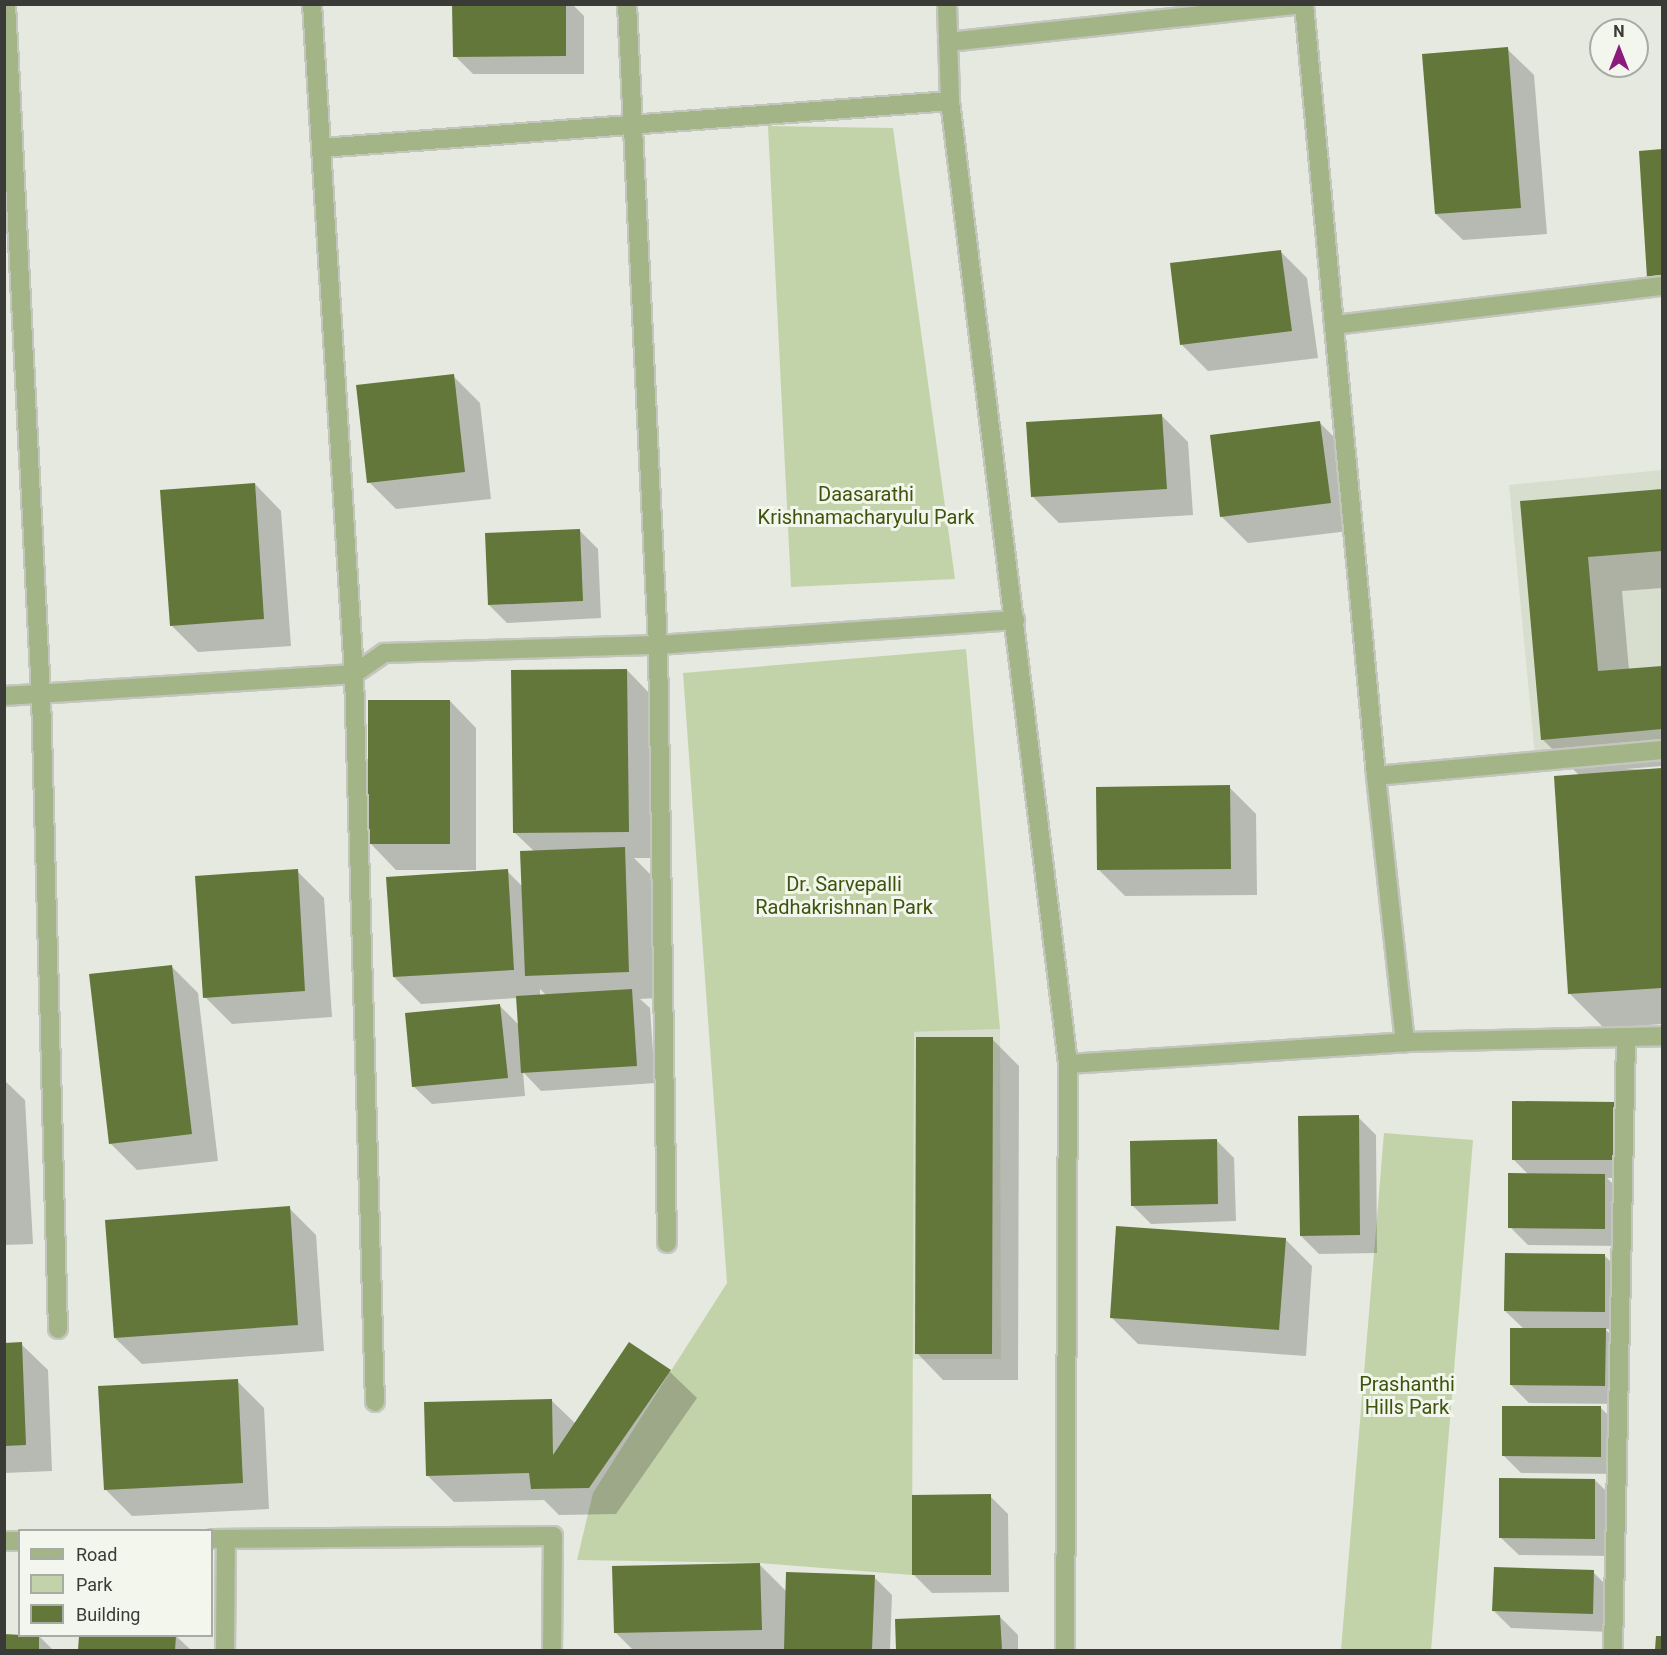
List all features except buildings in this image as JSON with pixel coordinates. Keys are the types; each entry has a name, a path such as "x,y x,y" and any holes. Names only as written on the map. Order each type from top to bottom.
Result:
{"street":[{"path":"6,4 41,694 58,1329"},
{"path":"312,4 354,674 375,1402"},
{"path":"627,4 635,125 658,645 667,1243"},
{"path":"947,4 950,101 1068,1064 1065,1650"},
{"path":"948,42 1303,4 1376,776 1405,1042"},
{"path":"321,148 950,101"},
{"path":"1334,325 1662,286"},
{"path":"4,696 354,674 384,653 658,645 1015,620"},
{"path":"1376,776 1662,750"},
{"path":"1068,1064 1405,1042 1626,1039 1662,1036"},
{"path":"1613,1650 1626,1039"},
{"path":"225,1650 219,1539 553,1536 552,1650"}],"shaded area":[{"path":"1662,470 1662,742 1535,755 1509,485"},
{"path":"1000,1029 1001,1359 912,1359 914,1032"}],"green space":[{"name":"Daasarathi Krishnamacharyulu Park","path":"768,126 893,128 955,579 791,587"},
{"name":"Dr. Sarvepalli Radhakrishnan Park","path":"966,649 1000,1029 914,1032 912,1575 760,1563 577,1560 593,1493 727,1283 683,673"},
{"name":"Prashanthi Hills Park","path":"1384,1133 1473,1140 1431,1650 1341,1650"}]}
